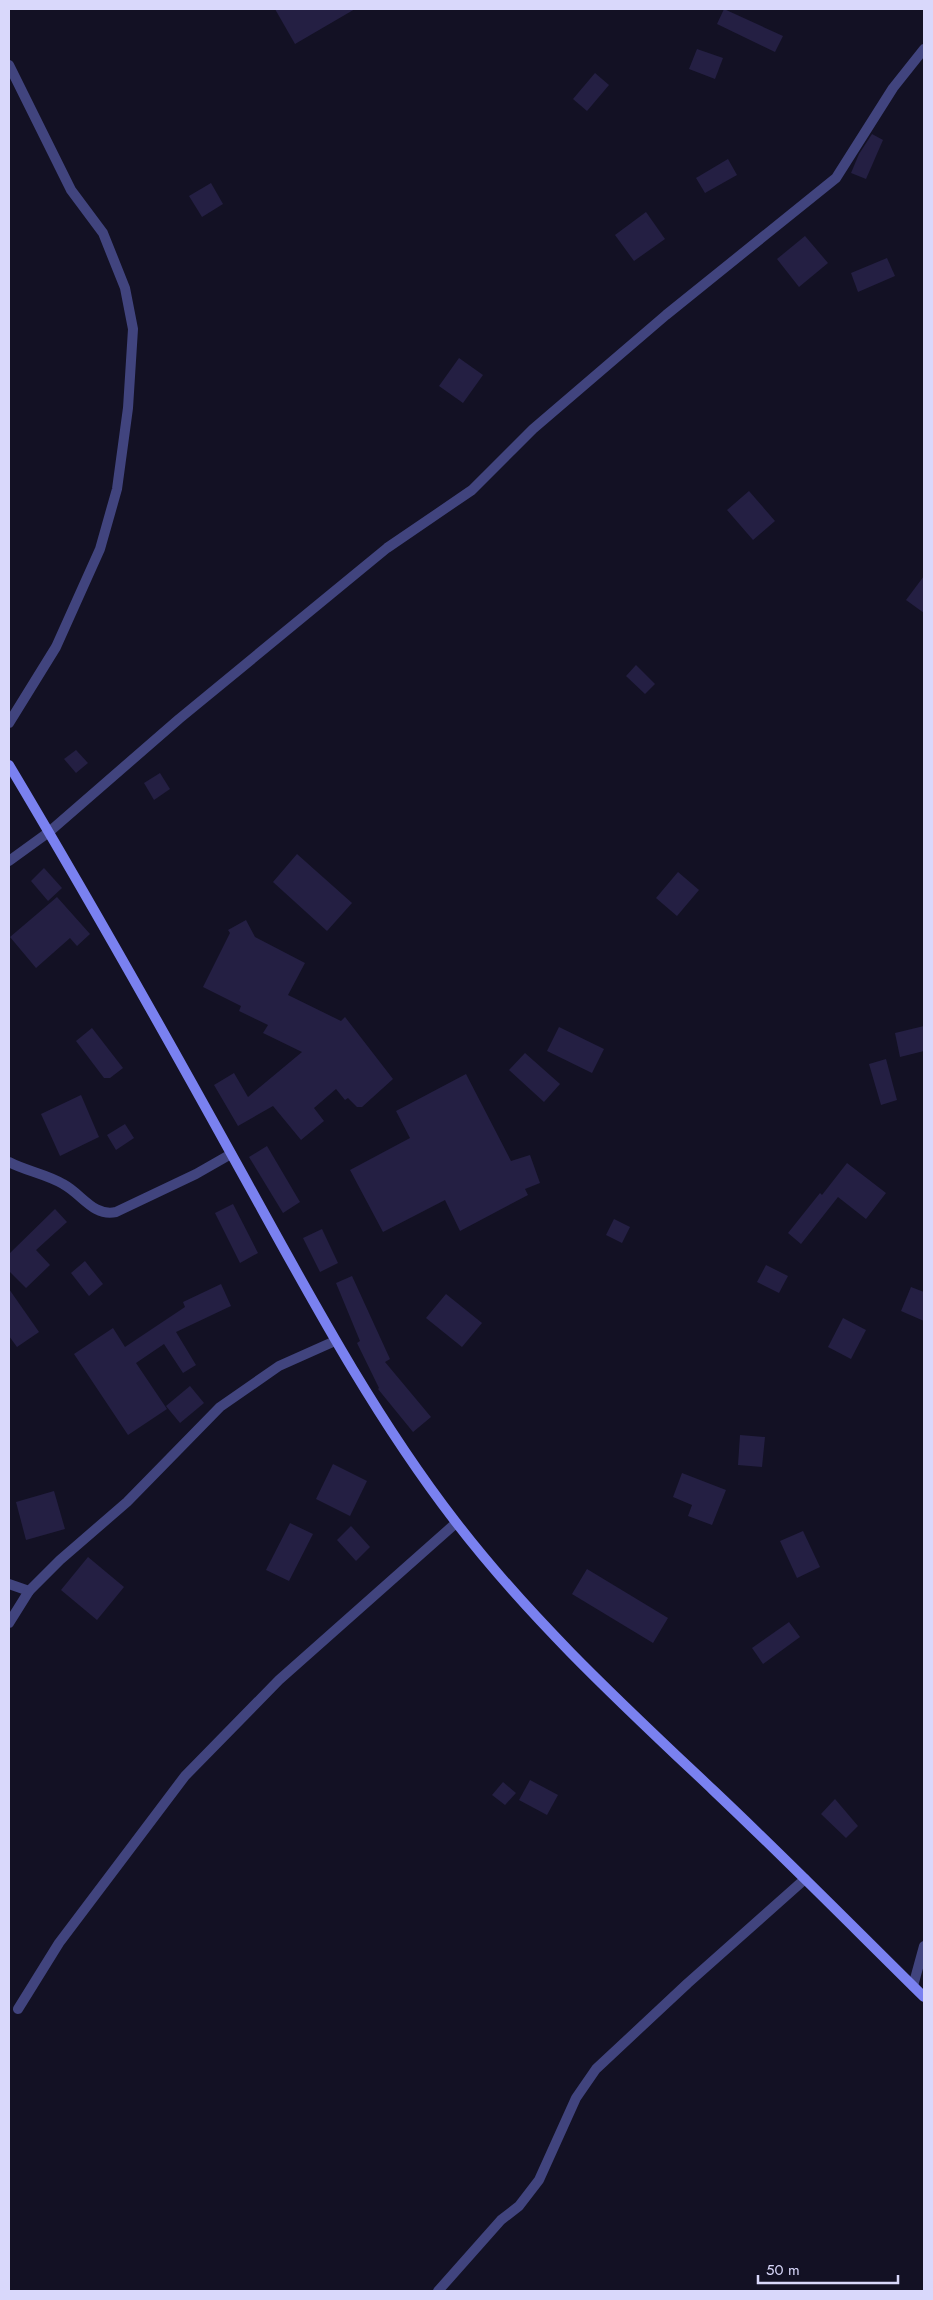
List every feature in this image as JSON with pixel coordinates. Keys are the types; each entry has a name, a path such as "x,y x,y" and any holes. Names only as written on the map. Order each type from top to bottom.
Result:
{"main road":[{"path":"9,765 128,968 335,1341 408,1456 456,1523 523,1603 612,1694 805,1879 924,1997"}],"street":[{"path":"9,861 49,832 290,626 387,548 472,490 533,429 666,315 836,178 893,88 924,49"},
{"path":"9,65 71,190 103,233 125,288 133,329 128,408 117,489 100,549 56,647 9,723"},
{"path":"9,1162 63,1184 91,1206 106,1214 116,1212 196,1174 231,1154"},
{"path":"9,1623 29,1591 60,1560 127,1502 220,1407 279,1366 335,1341"},
{"path":"18,2009 59,1943 185,1776 279,1680 456,1523"},
{"path":"9,1584 29,1591"},
{"path":"438,2291 501,2220 519,2206 540,2180 576,2098 596,2069 688,1983 805,1879"},
{"path":"913,1986 924,1946"}],"building":[{"path":"275,9 355,9 295,44"},
{"path":"724,9 783,36 775,52 717,24"},
{"path":"697,49 723,58 715,79 689,69"},
{"path":"595,73 609,85 587,111 573,99"},
{"path":"872,134 883,140 866,179 851,173 859,154"},
{"path":"728,159 737,175 705,193 696,178"},
{"path":"211,183 223,204 202,217 189,196"},
{"path":"646,212 665,239 634,261 615,235"},
{"path":"805,236 828,263 799,287 777,259"},
{"path":"887,258 895,276 858,292 851,273"},
{"path":"459,358 483,375 463,403 439,386"},
{"path":"749,491 775,521 753,540 727,510"},
{"path":"924,576 924,613 906,600"},
{"path":"636,665 655,684 645,694 626,676"},
{"path":"76,750 88,763 76,773 64,759"},
{"path":"160,773 170,789 154,800 144,783"},
{"path":"297,854 352,903 327,931 273,882"},
{"path":"44,868 62,888 48,901 31,881"},
{"path":"678,872 699,890 677,916 656,898"},
{"path":"57,897 90,934 77,946 70,938 36,968 10,937"},
{"path":"246,920 255,937 305,963 288,995 341,1021 345,1017 393,1079 362,1107 357,1107 348,1098 345,1100 336,1089 314,1108 324,1121 301,1140 273,1106 238,1126 214,1085 234,1073 248,1097 302,1052 263,1033 268,1025 239,1011 241,1006 203,987 230,933 228,930"},
{"path":"924,1026 924,1051 900,1057 895,1033"},
{"path":"559,1027 604,1049 592,1073 547,1051"},
{"path":"92,1028 123,1068 110,1078 104,1078 76,1041"},
{"path":"525,1053 560,1084 544,1102 509,1070"},
{"path":"886,1059 897,1100 881,1105 869,1064"},
{"path":"466,1074 511,1161 530,1155 540,1183 525,1189 528,1195 460,1231 445,1200 383,1232 350,1170 410,1138 396,1111"},
{"path":"81,1095 99,1137 60,1156 41,1114"},
{"path":"125,1124 134,1138 116,1150 107,1135"},
{"path":"267,1146 300,1202 283,1213 249,1157"},
{"path":"847,1163 886,1193 866,1219 838,1197 801,1244 788,1233 820,1193 822,1195"},
{"path":"233,1204 258,1253 240,1263 215,1213"},
{"path":"55,1209 67,1222 36,1250 50,1265 26,1288 9,1271 9,1254"},
{"path":"614,1219 630,1227 622,1243 606,1235"},
{"path":"322,1229 338,1263 320,1272 303,1238"},
{"path":"85,1261 103,1284 89,1296 71,1273"},
{"path":"766,1265 788,1276 779,1293 757,1282"},
{"path":"352,1276 390,1359 385,1362 431,1417 413,1432 378,1389 357,1343 360,1341 336,1283"},
{"path":"221,1284 231,1306 176,1332 196,1365 183,1373 164,1344 136,1363 167,1409 128,1435 74,1354 113,1328 125,1347 185,1307 183,1302"},
{"path":"911,1287 924,1292 924,1321 901,1311"},
{"path":"9,1289 39,1332 17,1347 9,1336"},
{"path":"446,1294 482,1323 462,1347 426,1318"},
{"path":"843,1318 866,1330 851,1359 828,1347"},
{"path":"190,1386 204,1403 180,1423 166,1406"},
{"path":"740,1435 765,1437 762,1467 738,1465"},
{"path":"333,1464 367,1481 350,1516 316,1499"},
{"path":"682,1473 726,1490 712,1525 688,1516 692,1505 673,1497"},
{"path":"54,1491 65,1529 26,1540 16,1502"},
{"path":"290,1523 313,1534 289,1581 266,1570"},
{"path":"351,1526 370,1547 356,1561 337,1540"},
{"path":"803,1531 820,1567 797,1578 780,1541"},
{"path":"88,1557 124,1587 97,1620 61,1590"},
{"path":"587,1569 668,1618 653,1643 572,1594"},
{"path":"789,1622 800,1637 763,1664 752,1648"},
{"path":"530,1780 558,1795 547,1815 519,1800"},
{"path":"503,1782 516,1793 505,1805 492,1795"},
{"path":"835,1799 858,1826 846,1838 821,1814"}]}
